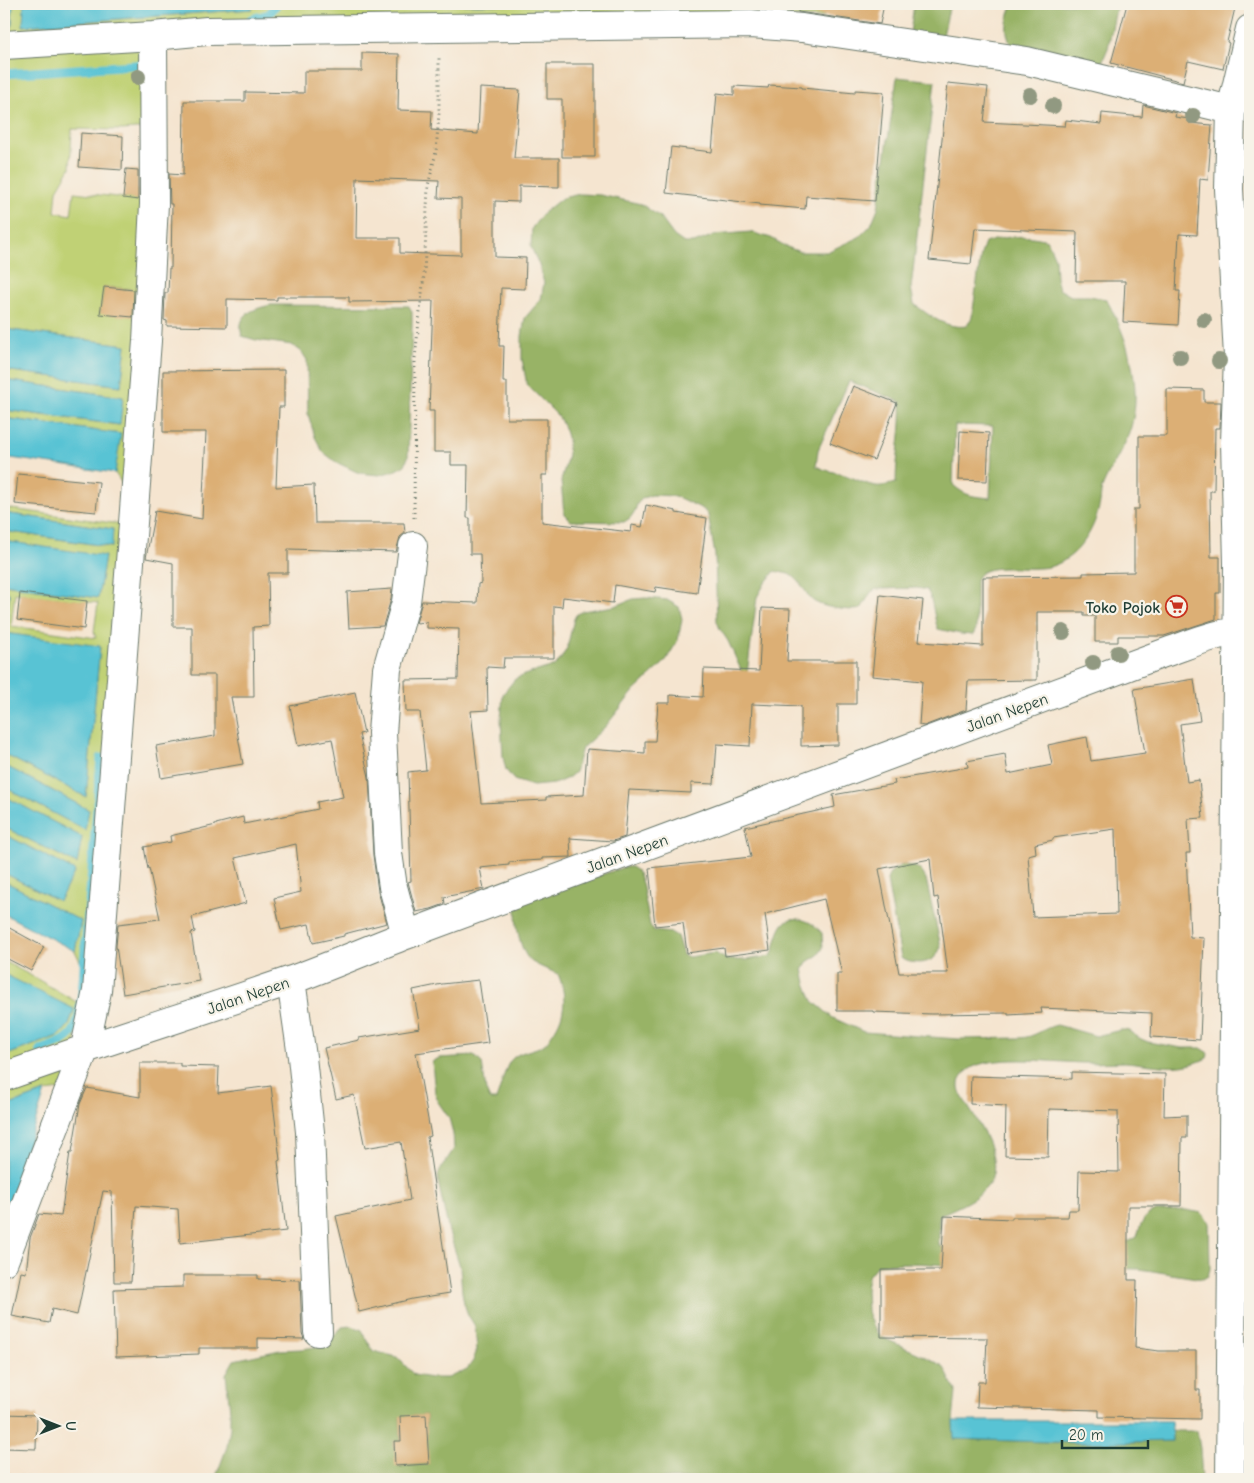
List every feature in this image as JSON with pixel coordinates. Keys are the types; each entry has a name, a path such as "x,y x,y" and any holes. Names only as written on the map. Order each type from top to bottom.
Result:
{"street":[{"path":"4,45 207,31 751,24 802,28 1027,61 1239,99"},
{"path":"1230,1479 1241,1289 1244,631 1238,563 1235,442 1238,357 1229,189 1239,99 1250,29"},
{"path":"4,1261 85,1048 97,991 147,341 154,204 153,36"},
{"path":"406,935 393,887 388,853 382,733 387,669 406,602 413,546"},
{"name":"Jalan Nepen","path":"4,1077 85,1048 291,980 406,935 1155,657 1199,641 1244,631"},
{"path":"291,980 310,1132 318,1332"}],"path":[{"path":"413,546 415,506 415,358 424,275 428,186 436,152 439,114 438,28"}],"green space":[{"path":"13,4 24,4 24,26 252,9 253,4 709,6 709,4 820,4 824,17 155,27 115,763 69,1089 45,1092 4,1107 4,1056 60,1035 74,1010 4,974 4,961 80,1004 84,969 75,951 81,921 4,881 4,873 59,901 75,871 4,834 4,827 77,864 82,837 4,796 4,787 85,830 89,810 4,765 4,754 86,797 100,647 4,633 4,623 8,623 9,593 4,592 4,584 98,598 105,557 4,541 4,531 111,547 113,529 4,513 4,508 120,524 123,485 115,473 120,434 4,418 4,410 119,425 123,397 4,380 4,370 121,386 126,345 4,329 4,27 12,27","holes":["149,128 142,200 74,192 71,215 55,212 57,190 70,168 72,129 122,130","104,287 131,290 100,314","15,593 98,603 94,632 96,638 11,626"]},
{"path":"914,4 950,4 942,40 910,33"},
{"path":"1013,4 1117,4 1108,48 1100,67 1011,46 1007,35 1007,25"},
{"path":"897,77 935,81 911,288 914,304 945,324 967,326 972,317 981,254 985,243 1016,237 1032,237 1047,240 1055,258 1056,278 1059,289 1071,296 1089,296 1106,299 1114,313 1126,344 1134,378 1134,411 1131,427 1102,488 1097,516 1084,542 1071,556 1055,565 1037,568 994,569 986,570 980,574 976,580 976,629 973,635 938,629 927,590 917,588 876,589 871,592 861,609 842,609 815,602 794,577 775,571 757,597 746,681 717,621 715,555 708,515 703,509 675,496 652,495 643,498 637,504 630,518 624,522 571,521 564,514 561,481 568,455 568,441 559,417 527,385 522,359 522,336 525,318 541,299 544,283 531,247 532,228 543,213 562,198 580,194 600,195 641,204 660,217 674,236 684,243 694,243 714,235 751,232 771,238 800,252 827,252 859,237 871,225 878,208","holes":["849,381 901,402 896,483 881,486 866,484 846,475 824,470 816,466 818,450","955,425 993,426 990,498 966,494 953,485"]},
{"path":"271,305 409,306 412,312 412,326 408,457 405,465 394,471 379,475 359,473 336,462 323,452 315,437 308,414 307,360 301,351 292,345 242,336 241,322 244,318 258,308"},
{"path":"633,599 667,600 679,607 682,619 678,640 665,662 634,691 605,727 582,748 575,772 568,778 554,784 533,786 514,780 506,770 503,757 501,719 503,694 515,679 554,666 561,659 567,648 576,615 582,611 615,606"},
{"path":"903,865 917,868 926,879 941,947 935,957 922,963 901,958 887,880 893,870"},
{"path":"625,867 631,867 637,871 642,883 650,925 654,931 672,933 677,936 683,955 689,957 715,953 728,960 746,960 771,956 779,931 786,921 799,919 814,926 822,933 823,948 818,955 807,962 803,969 813,1001 833,1018 864,1032 958,1039 1020,1038 1031,1036 1057,1025 1096,1036 1127,1030 1148,1042 1182,1048 1201,1048 1206,1051 1208,1054 1207,1058 1196,1063 1176,1066 1156,1066 1125,1062 1087,1063 1013,1060 984,1063 973,1067 960,1079 960,1090 990,1147 994,1169 992,1179 981,1193 964,1204 940,1215 939,1245 942,1247 1130,1241 1137,1237 1140,1227 1148,1214 1156,1211 1186,1210 1202,1213 1209,1222 1210,1269 1208,1276 1203,1279 1140,1269 894,1263 877,1265 868,1276 866,1290 867,1311 872,1325 881,1337 943,1366 956,1391 953,1421 954,1439 1082,1443 1172,1441 1172,1431 1197,1431 1202,1479 215,1479 227,1447 230,1411 226,1374 234,1360 280,1350 315,1347 337,1334 342,1327 351,1326 362,1330 373,1351 397,1357 414,1375 448,1378 467,1369 473,1361 477,1350 475,1326 468,1315 464,1303 460,1266 449,1232 438,1176 454,1149 453,1133 449,1118 438,1102 435,1093 432,1062 439,1058 474,1056 482,1063 486,1091 490,1100 496,1100 504,1073 511,1060 544,1044 561,1019 564,997 558,974 532,962 524,951 518,934 517,902","holes":["426,1415 428,1464 396,1466 394,1441 401,1441 400,1417"]},
{"path":"1233,1076 1250,1078 1250,1149 1233,1148"},
{"path":"4,1473 36,1479 4,1479"}],"water":[{"path":"4,4 13,4 12,27 4,27"},
{"path":"24,4 253,4 252,9 23,26"},
{"path":"446,4 709,4 709,6"},
{"path":"4,329 126,345 121,386 4,370"},
{"path":"4,380 123,397 120,425 4,410"},
{"path":"4,418 121,434 115,473 4,457"},
{"path":"4,513 113,529 112,547 4,531"},
{"path":"4,541 105,556 98,598 4,584"},
{"path":"4,592 9,593 8,623 4,623"},
{"path":"4,633 100,646 86,797 4,754"},
{"path":"4,765 89,810 85,830 4,787"},
{"path":"4,796 82,837 77,864 4,827"},
{"path":"4,834 75,871 59,901 4,873"},
{"path":"4,881 81,921 75,951 4,914"},
{"path":"4,974 74,1009 69,1025 60,1035 4,1056"},
{"path":"45,1092 4,1220 4,1107"},
{"path":"953,1421 1171,1421 1172,1441 1082,1443 954,1439"}],"building":[{"path":"799,4 884,4 880,24 798,12"},
{"path":"1127,4 1233,4 1232,8 1235,8 1223,69 1188,61 1183,82 1111,63"},
{"path":"362,53 399,54 398,110 432,111 431,130 478,134 480,88 520,90 514,158 559,158 559,187 519,186 519,202 495,201 495,257 526,258 525,289 501,288 499,346 504,346 503,382 507,382 507,419 547,419 547,475 542,475 542,522 631,532 632,525 642,527 646,505 676,511 676,513 707,518 697,593 656,587 655,592 615,585 613,603 563,597 562,607 554,606 554,658 504,658 503,668 487,667 488,710 471,711 481,803 546,800 546,797 584,795 587,749 645,753 645,741 655,741 658,703 670,703 670,695 703,697 704,669 759,671 762,608 790,609 787,661 856,661 856,704 838,704 838,745 801,746 801,706 752,704 750,746 717,744 714,784 691,783 691,793 629,790 625,837 613,841 570,838 571,857 542,858 542,860 509,862 509,865 480,868 484,889 444,897 445,904 416,912 408,882 411,881 408,772 426,770 420,712 406,712 405,680 458,679 459,629 427,628 427,622 416,623 422,601 477,603 478,584 481,583 480,554 470,554 470,518 467,518 468,465 451,465 451,452 434,452 434,411 429,411 433,301 349,302 349,297 277,297 277,300 227,299 227,327 167,326 167,321 164,320 165,293 168,293 169,268 171,268 172,204 170,204 169,174 183,175 184,101 245,101 245,92 304,93 304,71 362,71","holes":["357,178 439,181 438,198 461,199 461,255 400,253 400,238 356,238"]},
{"path":"547,64 595,64 595,157 562,157 562,99 547,99"},
{"path":"948,83 988,87 984,122 1065,126 1066,120 1101,124 1102,113 1142,117 1143,105 1176,113 1175,117 1189,119 1189,123 1212,125 1208,180 1200,179 1197,235 1179,234 1176,291 1180,291 1178,325 1123,322 1125,281 1076,281 1077,232 975,228 971,264 929,260"},
{"path":"769,85 855,93 855,90 884,92 875,201 806,196 805,209 666,193 671,147 712,152 717,93 734,95 734,86 768,88"},
{"path":"81,133 123,136 122,170 79,167"},
{"path":"126,169 138,170 138,200 123,198"},
{"path":"104,287 134,290 133,317 100,314"},
{"path":"284,370 284,407 279,407 276,487 314,485 315,523 404,523 405,533 400,537 396,552 288,549 288,573 268,573 269,626 253,627 254,697 231,697 243,764 161,778 156,746 215,736 215,675 192,675 192,627 173,627 173,563 146,558 155,511 202,519 206,432 163,432 163,371"},
{"path":"853,386 897,403 874,460 830,443"},
{"path":"1167,389 1204,390 1204,402 1221,402 1220,428 1215,428 1214,491 1210,491 1211,557 1220,557 1220,593 1216,593 1216,619 1164,636 1118,636 1118,642 1095,642 1095,616 1084,616 1084,612 1037,612 1037,680 968,681 966,710 924,726 919,725 922,681 872,676 880,595 923,600 919,642 983,646 983,577 1083,576 1083,573 1134,572 1134,509 1139,509 1139,436 1167,436"},
{"path":"960,431 989,433 987,481 958,480"},
{"path":"18,474 99,482 96,512 15,504"},
{"path":"392,589 383,626 349,628 347,592"},
{"path":"20,593 87,601 84,629 17,620"},
{"path":"1194,679 1200,721 1180,724 1187,782 1199,780 1203,818 1188,819 1190,853 1186,853 1190,937 1204,938 1200,1040 1151,1037 1152,1013 1041,1008 1042,1013 1008,1015 1008,1013 932,1014 837,1011 837,974 842,974 824,899 765,914 770,950 725,956 724,948 687,953 683,923 655,926 649,868 751,857 745,827 835,807 833,795 895,784 894,780 968,767 967,761 1005,754 1008,774 1052,765 1048,745 1087,737 1091,761 1145,753 1134,689","holes":["1115,829 1117,914 1033,917 1028,855 1036,853 1035,844 1053,840 1053,838","930,859 934,898 938,897 948,973 899,973 879,869"]},
{"path":"355,692 364,733 359,734 369,777 373,855 378,891 387,923 313,943 309,924 281,930 274,898 301,892 296,844 235,858 246,903 192,917 195,932 191,933 199,981 123,994 116,946 118,924 160,919 144,847 171,842 170,836 243,817 244,824 318,809 317,802 343,797 332,739 298,746 290,706"},
{"path":"4,925 44,947 31,971 4,957"},
{"path":"479,980 488,1043 416,1053 431,1136 427,1137 450,1293 412,1299 359,1312 336,1216 410,1200 401,1142 365,1148 354,1095 336,1099 324,1048 359,1040 359,1038 420,1028 413,990 442,984"},
{"path":"140,1063 180,1063 180,1066 219,1067 218,1093 271,1086 286,1231 180,1243 178,1209 136,1206 131,1282 114,1282 112,1192 103,1191 77,1315 52,1309 49,1323 12,1316 21,1272 26,1273 30,1238 39,1214 61,1216 70,1152 72,1152 80,1104 87,1088 140,1097"},
{"path":"1072,1072 1165,1074 1164,1116 1187,1115 1187,1138 1182,1138 1181,1206 1128,1206 1128,1280 1137,1280 1135,1348 1159,1351 1196,1351 1196,1390 1200,1390 1200,1419 1099,1417 1099,1410 977,1407 978,1382 985,1382 987,1338 881,1337 881,1270 941,1270 944,1216 1012,1219 1012,1217 1068,1217 1069,1210 1078,1210 1079,1171 1119,1172 1118,1111 1049,1109 1048,1157 1005,1156 1006,1106 970,1104 971,1076 1072,1079"},
{"path":"183,1275 258,1275 258,1279 300,1280 302,1333 304,1339 258,1338 258,1348 199,1348 199,1354 116,1357 114,1289 183,1287"},
{"path":"4,1414 37,1415 36,1449 4,1448"},
{"path":"426,1415 429,1464 395,1466 394,1441 401,1441 400,1416"}],"waterway":[{"path":"251,19 269,14 277,4"},
{"path":"4,74 149,64"},
{"path":"40,1050 67,1038 73,1032 79,1015 101,758"}],"place":[{"name":"Toko Pojok","path":"1176,607"}]}
